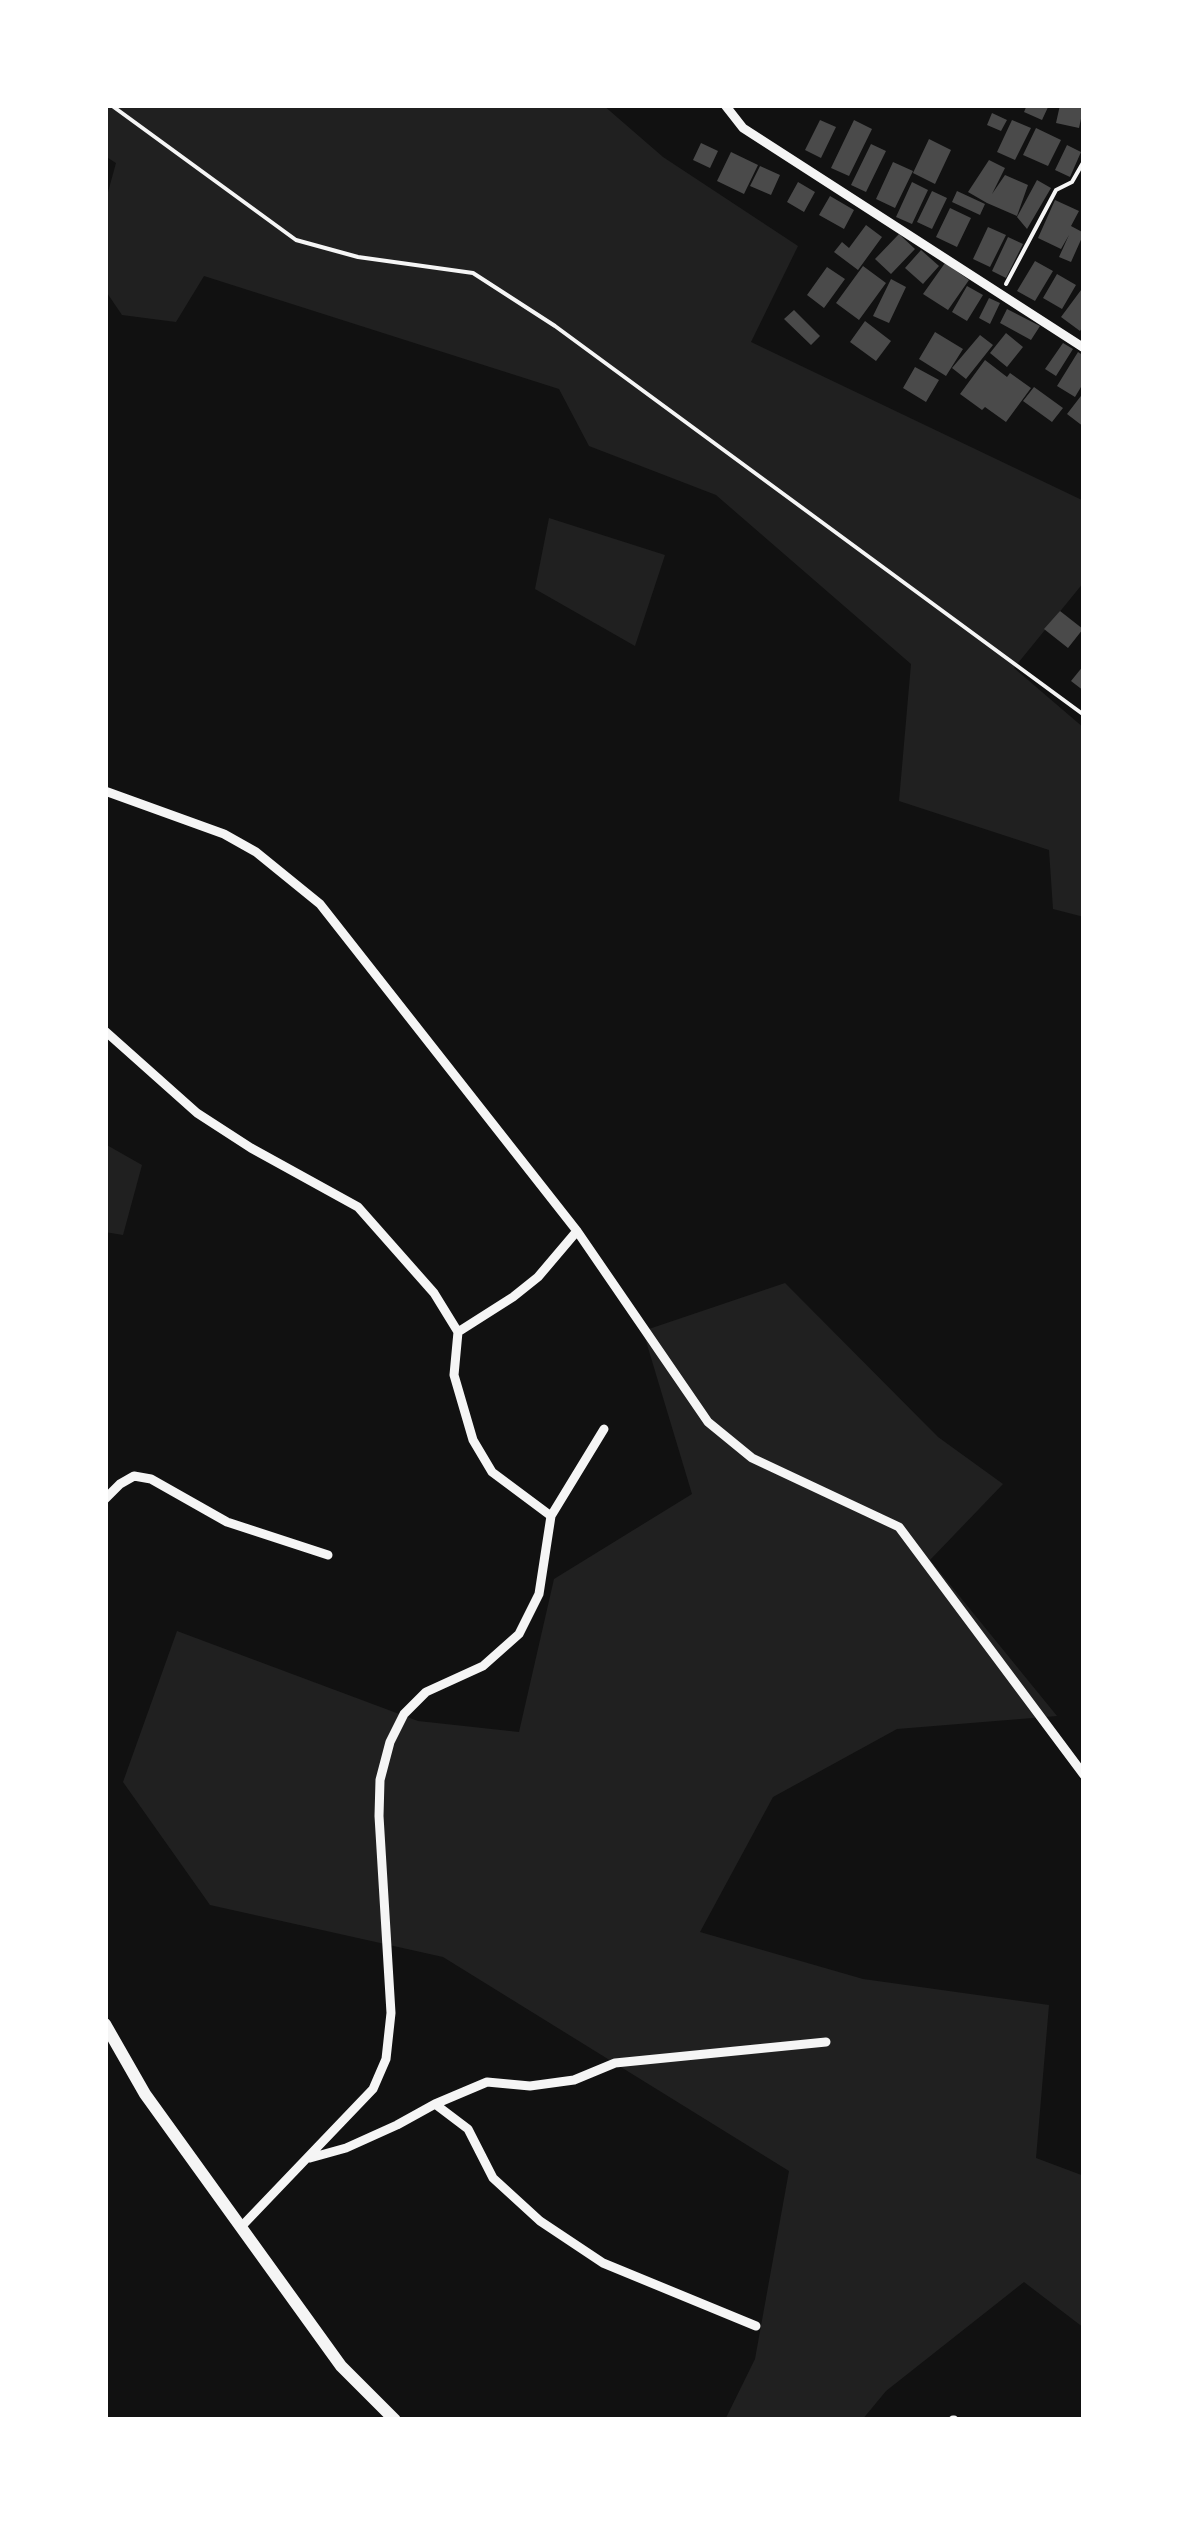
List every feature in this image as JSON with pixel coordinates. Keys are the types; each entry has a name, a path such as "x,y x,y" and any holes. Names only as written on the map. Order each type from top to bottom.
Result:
{"main road":[{"path":"105,2024 145,2094 341,2366 396,2420"}],"street":[{"path":"724,105 743,128 1084,348"},
{"path":"105,791 224,834 256,852 320,904 577,1231 708,1422 752,1458 899,1528 1084,1775"},
{"path":"105,1031 197,1112 251,1148 358,1207 434,1293 458,1332 454,1375 473,1440 492,1472 551,1516"},
{"path":"458,1332 538,1277 577,1231"},
{"path":"241,2227 373,2089 386,2059 392,2013 379,1816 380,1780 390,1742 404,1714 426,1692 484,1666 518,1634 539,1594 551,1516 604,1429"},
{"path":"105,1499 134,1476 151,1479 227,1522 328,1555"},
{"path":"307,2159 346,2148 487,2082 530,2086 574,2080 615,2063 826,2042"},
{"path":"435,2104 468,2129 493,2178 540,2220 603,2263 756,2326"}],"path":[{"path":"111,105 296,240 358,256 473,274 555,326 1084,715"},
{"path":"1001,293 1056,190 1072,182 1084,160"}],"shaded area":[{"path":"105,105 603,105 663,157 798,246 751,342 1084,501 1084,582 1014,668 1084,728 1084,917 1053,909 1049,850 899,801 911,664 716,495 589,446 559,389 204,276 176,322 122,315 105,290 105,203 116,163 105,156"},
{"path":"549,518 665,555 635,646 535,589"},
{"path":"105,1144 142,1165 123,1235 105,1232"},
{"path":"785,1283 938,1437 1003,1484 930,1560 1057,1716 897,1729 773,1797 700,1932 863,1979 1049,2005 1036,2158 1084,2176 1084,2328 1024,2282 886,2391 862,2420 725,2420 755,2359 789,2171 443,1957 210,1905 123,1782 177,1631 418,1721 519,1732 554,1579 692,1494 643,1331"}],"building":[{"path":"1027,105 1049,105 1042,120 1024,112"},
{"path":"1060,105 1084,105 1079,128 1056,123"},
{"path":"992,113 1007,120 1001,131 987,125"},
{"path":"820,120 836,127 821,158 805,150"},
{"path":"854,120 872,129 849,176 831,168"},
{"path":"1012,120 1031,128 1015,160 997,152"},
{"path":"1036,128 1061,140 1048,166 1023,155"},
{"path":"929,139 951,150 935,184 913,173"},
{"path":"701,143 718,151 710,168 693,160"},
{"path":"871,144 886,151 866,192 851,185"},
{"path":"1067,145 1081,152 1070,177 1055,170"},
{"path":"731,152 758,165 744,194 717,181"},
{"path":"989,160 1005,168 992,194 1005,175 1028,185 1017,216 968,192"},
{"path":"893,162 913,171 895,208 876,199"},
{"path":"760,166 780,175 771,195 750,186"},
{"path":"1037,180 1051,188 1027,229 1017,217"},
{"path":"798,182 815,192 804,212 787,202"},
{"path":"912,182 928,190 912,224 896,217"},
{"path":"932,191 947,198 932,229 917,222"},
{"path":"957,191 985,204 980,215 952,202"},
{"path":"830,196 854,210 844,229 819,215"},
{"path":"1055,200 1079,211 1071,226 1084,233 1071,262 1059,257 1069,235 1061,249 1038,238"},
{"path":"950,208 971,218 957,247 936,237"},
{"path":"866,225 882,237 858,270 834,252 842,242 849,248"},
{"path":"988,227 1006,235 990,267 973,259"},
{"path":"899,234 915,249 891,274 875,259"},
{"path":"1008,237 1023,244 1006,278 992,271"},
{"path":"921,250 939,266 923,284 905,268"},
{"path":"1035,261 1053,271 1035,301 1017,291"},
{"path":"945,263 969,280 948,310 923,294"},
{"path":"863,266 886,283 859,320 836,303"},
{"path":"827,267 845,279 824,308 807,295"},
{"path":"1057,274 1076,285 1062,309 1043,298"},
{"path":"891,279 906,287 889,323 873,316"},
{"path":"967,286 983,295 967,321 952,312"},
{"path":"1084,286 1084,325 1080,331 1061,317"},
{"path":"989,298 1000,303 990,324 979,318"},
{"path":"1007,309 1040,326 1031,340 1000,323"},
{"path":"794,310 820,336 811,345 784,319"},
{"path":"865,321 891,341 876,361 850,342"},
{"path":"935,332 963,349 946,376 919,359"},
{"path":"1006,333 1023,347 1007,367 990,353"},
{"path":"980,335 993,345 966,379 952,368"},
{"path":"1063,343 1073,349 1056,376 1045,369"},
{"path":"1078,352 1084,356 1084,382 1075,397 1057,386"},
{"path":"985,360 1007,377 1010,373 1031,388 1006,422 960,394"},
{"path":"915,367 939,380 926,402 903,388"},
{"path":"1034,387 1063,408 1052,422 1023,401"},
{"path":"1084,392 1084,427 1067,414"},
{"path":"1060,611 1083,629 1068,648 1044,629"},
{"path":"1084,665 1084,691 1071,681"}]}
